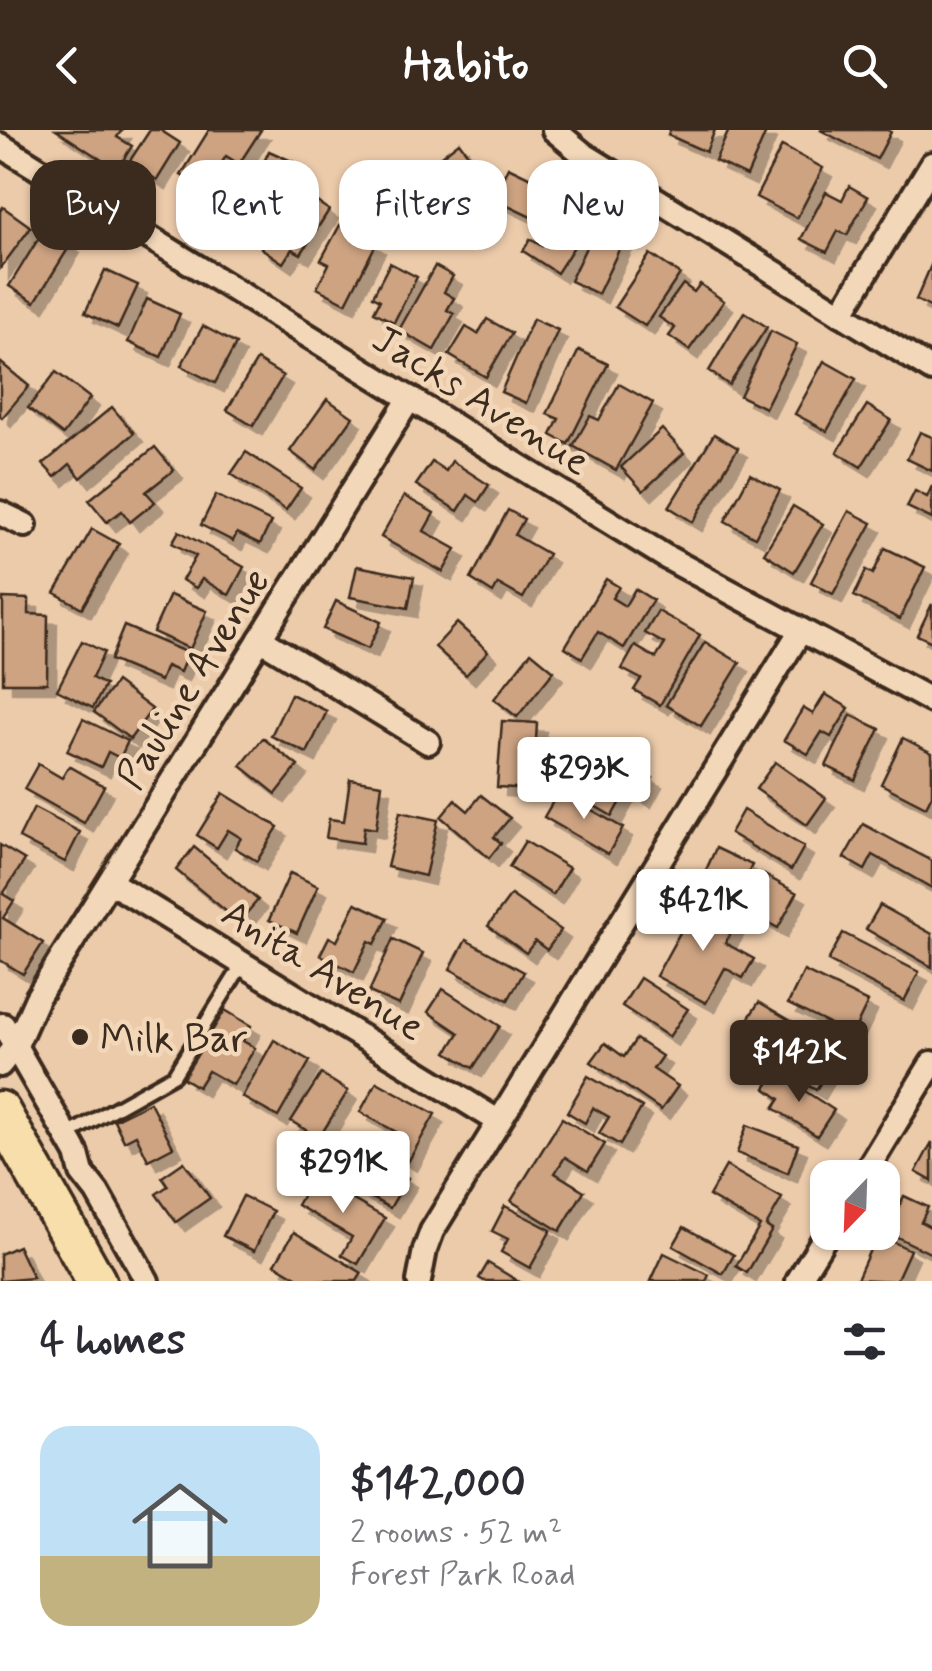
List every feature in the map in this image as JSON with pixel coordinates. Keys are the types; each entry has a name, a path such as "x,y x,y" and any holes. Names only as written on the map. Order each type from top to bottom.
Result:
{"main road":[{"path":"0,1111 96,1281"}],"street":[{"path":"554,130 583,154 932,370"},
{"name":"Jacks Avenue","path":"0,146 666,558 932,701"},
{"path":"842,314 932,164"},
{"name":"Pauline Avenue","path":"0,1065 9,1025 38,998 410,398"},
{"path":"0,514 25,525"},
{"path":"419,1281 432,1232 801,630"},
{"path":"260,639 428,742"},
{"name":"Anita Avenue","path":"110,882 498,1121"},
{"path":"9,1025 78,1154 82,1173 97,1192 147,1281"},
{"path":"873,1160 932,1064"},
{"path":"804,1279 819,1250"}],"lane":[{"path":"66,1135 174,1074 242,963"}],"building":[{"path":"56,130 122,130 117,137 132,146 123,160 102,160"},
{"path":"150,130 160,130 180,143 157,180 156,160 130,160"},
{"path":"209,130 261,130 242,160 226,156 224,160 190,160"},
{"path":"670,130 715,130 706,152 668,135"},
{"path":"729,130 767,130 747,176 715,161"},
{"path":"820,130 887,130 891,132 877,159"},
{"path":"459,142 473,160 436,160"},
{"path":"782,146 823,168 797,218 756,197"},
{"path":"269,151 289,160 265,160"},
{"path":"507,169 527,176 527,215 507,206"},
{"path":"849,186 868,197 847,235 838,231 827,252 801,239 826,192 842,200"},
{"path":"319,203 329,210 319,226"},
{"path":"3,207 30,228 0,269"},
{"path":"339,227 339,250 373,250 346,303 317,288 329,264 321,260"},
{"path":"527,244 527,250 572,250 557,273 523,251"},
{"path":"31,250 67,250 35,302 9,286"},
{"path":"264,250 291,250 283,263"},
{"path":"585,250 619,250 598,294 570,281"},
{"path":"650,254 680,274 645,326 615,307"},
{"path":"390,263 417,277 394,322 374,312 380,300 373,296"},
{"path":"932,263 932,308 916,300"},
{"path":"435,266 453,276 444,292 454,298 447,310 454,314 434,350 399,330"},
{"path":"105,270 138,285 118,328 85,313"},
{"path":"683,284 694,292 700,284 724,301 689,350 669,336 675,328 659,317"},
{"path":"147,299 180,314 161,357 128,342"},
{"path":"744,312 767,327 729,385 709,371"},
{"path":"487,319 512,333 486,377 449,355 466,327 478,334"},
{"path":"533,319 558,330 526,403 501,392"},
{"path":"203,326 236,344 215,383 181,366"},
{"path":"771,331 797,344 765,408 740,396"},
{"path":"579,350 608,364 568,444 551,435 559,419 547,414"},
{"path":"257,360 283,376 253,426 227,410"},
{"path":"824,361 856,379 827,431 795,414"},
{"path":"0,362 29,386 2,418 0,416"},
{"path":"56,372 90,398 63,435 28,408"},
{"path":"619,384 653,403 616,470 573,446 590,416 599,420"},
{"path":"327,399 353,417 315,470 290,451"},
{"path":"867,405 891,420 861,467 837,452"},
{"path":"112,407 134,433 81,478 70,464 55,477 43,464"},
{"path":"662,429 684,453 643,491 621,467"},
{"path":"920,432 932,437 932,471 907,459"},
{"path":"714,434 738,448 693,522 669,507"},
{"path":"155,447 174,470 146,492 155,502 130,522 122,511 107,522 89,500"},
{"path":"246,452 301,488 286,510 231,474"},
{"path":"452,461 489,485 478,502 468,495 458,511 416,485 432,462 446,471"},
{"path":"750,474 780,490 755,537 725,521"},
{"path":"932,486 932,519 907,507 915,491 927,497"},
{"path":"216,495 271,522 260,544 237,533 233,541 201,525"},
{"path":"404,496 434,513 424,531 456,549 443,572 381,537"},
{"path":"793,506 823,524 794,572 764,553"},
{"path":"508,510 524,519 515,535 548,554 523,598 498,584 493,593 471,579"},
{"path":"849,511 872,523 833,594 811,582"},
{"path":"92,529 119,544 82,608 55,593"},
{"path":"179,531 244,567 229,595 202,579 196,588 182,580 196,556 172,543"},
{"path":"885,548 925,567 900,619 854,596 866,570 873,574"},
{"path":"357,566 414,577 408,608 350,597"},
{"path":"606,579 619,587 612,598 625,606 635,589 653,600 624,648 598,632 582,658 565,647"},
{"path":"170,595 207,611 190,649 153,632"},
{"path":"3,598 29,599 29,614 48,615 47,683 3,683"},
{"path":"336,601 381,622 368,649 323,629"},
{"path":"932,604 932,642 917,635"},
{"path":"658,611 700,635 660,705 634,690 641,679 622,669 635,646 656,658 665,644 645,633"},
{"path":"457,623 488,651 466,675 435,647"},
{"path":"124,626 188,653 180,672 166,666 160,681 110,660"},
{"path":"82,641 104,652 92,678 105,685 93,708 57,690"},
{"path":"705,642 740,663 701,726 666,705"},
{"path":"531,652 554,671 517,717 494,699"},
{"path":"116,682 152,709 130,739 94,712"},
{"path":"291,694 327,711 307,753 271,736"},
{"path":"825,694 849,708 831,737 822,732 808,754 784,740 803,708 813,714"},
{"path":"851,715 880,729 855,780 826,766"},
{"path":"83,719 128,741 120,758 108,752 101,767 67,751"},
{"path":"502,721 537,723 533,789 497,787"},
{"path":"263,738 298,766 276,794 241,766"},
{"path":"903,738 932,753 932,795 926,807 881,784"},
{"path":"585,740 653,778 642,798 627,789 612,816 586,801 596,783 569,768"},
{"path":"775,762 826,798 807,825 756,789"},
{"path":"38,764 62,778 69,766 104,786 84,823 24,789"},
{"path":"350,779 382,784 376,829 364,827 362,843 326,838 329,819 344,821"},
{"path":"559,791 623,828 608,854 544,817"},
{"path":"223,793 278,827 257,861 235,848 241,838 228,830 217,848 197,835"},
{"path":"481,795 510,818 494,837 501,843 489,858 441,817 455,800 468,811"},
{"path":"34,808 80,832 65,862 19,838"},
{"path":"743,810 804,847 791,870 730,833"},
{"path":"400,812 438,820 425,876 387,867"},
{"path":"863,824 932,861 932,888 873,855 865,870 844,858"},
{"path":"525,841 569,868 553,895 509,867"},
{"path":"0,845 25,860 3,894 14,901 3,918 43,943 23,974 0,960"},
{"path":"194,847 258,900 239,922 176,870"},
{"path":"716,848 752,865 737,896 702,879"},
{"path":"290,873 318,886 297,933 269,920"},
{"path":"761,873 797,893 778,928 742,908"},
{"path":"511,895 561,930 547,950 535,941 526,953 488,926"},
{"path":"698,900 737,922 725,943 754,959 743,978 725,968 706,1003 656,976"},
{"path":"356,903 388,918 375,944 369,941 354,972 320,955 329,937 337,941"},
{"path":"880,905 932,934 932,967 866,929"},
{"path":"843,933 919,972 904,1001 828,961"},
{"path":"393,939 423,953 399,1005 369,992"},
{"path":"466,940 524,972 508,1000 450,969"},
{"path":"804,971 868,1002 852,1035 788,1004"},
{"path":"640,978 688,1009 669,1037 622,1006"},
{"path":"443,989 500,1026 473,1068 447,1052 459,1033 428,1012"},
{"path":"759,1002 840,1050 816,1090 797,1079 802,1070 751,1039 759,1026 748,1019"},
{"path":"225,1010 251,1026 243,1041 255,1048 233,1085 208,1071 198,1087 183,1078"},
{"path":"636,1039 662,1056 653,1069 678,1086 661,1110 591,1062 605,1043 624,1057"},
{"path":"274,1040 310,1061 278,1117 242,1097"},
{"path":"776,1072 834,1110 817,1136 774,1108 780,1099 765,1088"},
{"path":"321,1074 348,1091 319,1138 291,1121"},
{"path":"588,1076 642,1107 620,1145 599,1133 609,1117 593,1108 585,1123 567,1112"},
{"path":"377,1082 435,1114 408,1162 388,1150 398,1133 360,1112"},
{"path":"150,1102 173,1147 148,1160 136,1135 124,1141 114,1120"},
{"path":"562,1118 605,1144 588,1171 565,1157 555,1173 584,1191 560,1231 511,1201"},
{"path":"747,1125 798,1145 788,1173 737,1153"},
{"path":"342,1141 408,1178 390,1208 344,1182 349,1172 331,1162"},
{"path":"932,1142 932,1181 916,1172"},
{"path":"184,1162 210,1198 176,1222 156,1194 168,1186 162,1177"},
{"path":"726,1166 782,1198 766,1226 772,1230 747,1273 736,1266 760,1226 709,1196"},
{"path":"313,1177 385,1218 358,1264 342,1255 352,1237 297,1205"},
{"path":"243,1196 273,1211 254,1251 223,1236"},
{"path":"904,1196 928,1207 921,1222 932,1228 932,1254 900,1238 900,1204"},
{"path":"505,1206 551,1230 530,1268 501,1252 508,1239 492,1231"},
{"path":"684,1227 734,1255 723,1274 673,1246"},
{"path":"294,1232 362,1273 357,1281 304,1281 275,1264"},
{"path":"900,1245 910,1250 896,1281 857,1279 870,1250 900,1250"},
{"path":"18,1246 33,1278 0,1281 0,1254"},
{"path":"664,1253 709,1275 706,1281 651,1281"},
{"path":"488,1263 518,1281 479,1278"}],"place":[{"name":"Milk Bar","path":"80,1037"}]}
